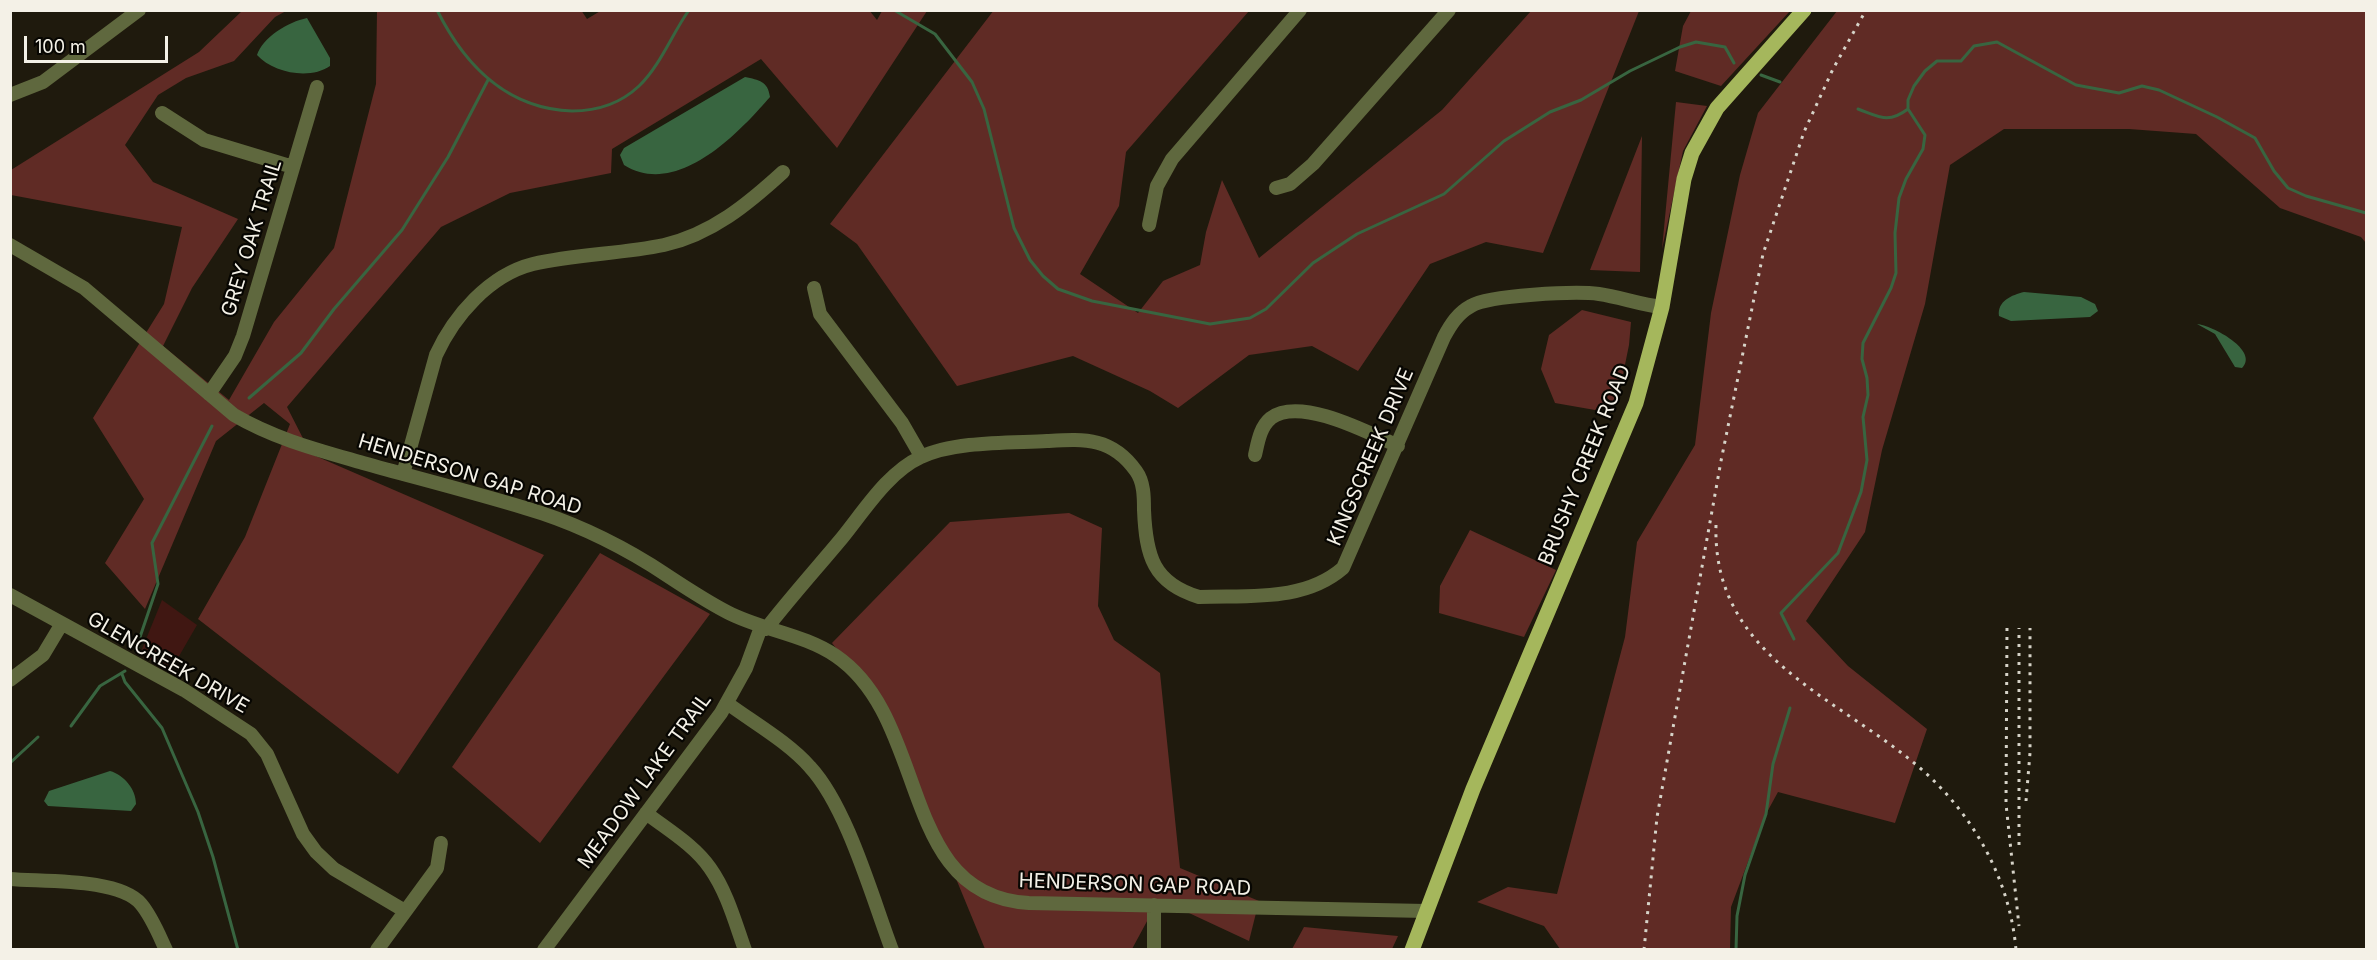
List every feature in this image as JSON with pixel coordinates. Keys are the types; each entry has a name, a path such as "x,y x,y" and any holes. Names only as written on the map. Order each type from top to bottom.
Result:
{"main road":[{"name":"BRUSHY CREEK ROAD","path":"1412,950 1499,724 1636,403 1662,307 1684,179 1702,129 1740,78 1804,10"}],"street":[{"path":"10,95 43,82 140,10"},
{"path":"1149,225 1157,186 1172,159 1300,10"},
{"path":"1276,188 1290,184 1313,164 1449,10"},
{"name":"GREY OAK TRAIL","path":"209,394 235,356 243,336 317,87"},
{"path":"162,113 204,140 293,167"},
{"path":"403,474 436,355 444,339 471,303 492,285 532,265 666,245 706,230 734,214 783,172"},
{"name":"HENDERSON GAP ROAD","path":"10,246 84,288 234,415 275,436 566,521 627,551 728,613 826,650 860,676 892,726 928,825 940,850 953,868 974,887 994,897 1017,902 1426,911"},
{"path":"814,288 820,314 902,423 921,456"},
{"name":"KINGSCREEK DRIVE","path":"764,628 899,471 921,456 970,447 1044,441 1095,441 1114,448 1138,474 1143,491 1145,525 1151,561 1161,577 1170,585 1199,597 1290,593 1312,588 1330,579 1343,568 1353,550 1444,337 1454,319 1470,306 1487,299 1597,294 1662,307"},
{"path":"1254,455 1261,431 1272,418 1286,412 1314,412 1398,446"},
{"name":"GLENCREEK DRIVE","path":"10,595 184,690 251,734 267,754 303,834 316,852 334,869 405,911"},
{"path":"10,680 43,654 62,625"},
{"name":"MEADOW LAKE TRAIL","path":"544,950 727,703 764,628"},
{"path":"727,703 793,752 821,780 841,817 892,950"},
{"path":"646,813 686,844 709,867 724,894 745,950"},
{"path":"377,950 437,868 441,843"},
{"path":"10,879 95,886 128,894 141,904 166,950"},
{"path":"1154,904 1154,950"}],"shaded area":[{"path":"581,10 587,19 602,10 869,10 877,20 882,11 927,11 837,148 761,59 612,149 611,173 510,193 441,227 287,407 311,454 544,555 398,774 198,619 245,537 290,424 264,403 216,441 145,609 105,563 144,499 93,418 164,304 182,227 11,195 11,170 199,52 242,11 286,11 275,17 234,61 186,78 158,95 125,145 153,182 238,219 192,288 163,346 229,400 274,322 334,248 376,84 377,11"},
{"path":"994,10 1249,11 1126,152 1119,206 1080,274 1138,313 1163,281 1200,265 1206,232 1222,180 1259,258 1442,110 1531,11 1639,11 1543,253 1486,242 1430,264 1358,371 1312,346 1249,355 1178,408 1150,391 1073,356 957,386 857,244 830,224"},
{"path":"1691,10 1790,11 1721,86 1675,71 1683,26"},
{"path":"1837,11 2366,11 2366,243 2361,237 2280,208 2196,134 2129,129 2004,129 1950,165 1925,304 1882,450 1865,532 1806,621 1848,666 1927,729 1895,823 1778,792 1766,814 1731,907 1730,949 1560,949 1544,926 1477,902 1508,887 1557,894 1625,637 1637,542 1695,445 1711,313 1740,175 1758,113"},
{"path":"307,18 330,58 330,66 312,73 292,72 272,66 257,55 270,36 292,23"},
{"path":"745,77 765,84 770,97 741,128 705,157 685,168 665,174 644,173 624,165 620,155 624,148"},
{"path":"1676,102 1707,106 1683,151 1662,249"},
{"path":"1642,136 1640,272 1590,270"},
{"path":"2024,292 2081,297 2095,304 2098,311 2090,317 2011,321 1999,316 2000,306 2003,303 2010,297"},
{"path":"1582,310 1631,322 1629,345 1618,399 1595,410 1555,403 1541,369 1549,335"},
{"path":"2197,324 2223,334 2240,347 2245,354 2246,361 2242,368 2235,367 2215,334"},
{"path":"1069,513 1102,528 1098,606 1114,640 1160,673 1180,868 1259,901 1249,941 1159,899 1132,949 985,949 889,716 832,643 950,522"},
{"path":"1470,530 1556,570 1524,637 1439,613 1440,586"},
{"path":"600,553 710,614 540,843 452,767"},
{"path":"162,600 197,625 171,670 140,654"},
{"path":"110,771 128,783 134,793 136,804 131,811 48,806 44,801 49,791"},
{"path":"1304,927 1398,936 1392,949 1292,949"}],"waterway":[{"path":"437,10 461,49 491,81 528,102 572,111 590,110 608,105 624,98 639,86 653,69 689,10"},
{"path":"894,10 935,34 972,82 984,109 1014,228 1030,260 1043,276 1058,289 1092,301 1210,324 1250,318 1266,309 1313,263 1357,234 1444,194 1504,141 1550,112 1581,100 1630,71 1680,47 1696,42 1725,47 1734,63"},
{"path":"1794,639 1781,613 1838,553 1861,492 1867,460 1863,417 1868,395 1867,378 1862,359 1863,343 1891,288 1896,273 1895,233 1899,198 1906,179 1923,149 1925,135 1908,109 1908,100 1914,86 1925,71 1937,61 1961,61 1974,46 1997,42 2076,85 2119,93 2142,86 2159,90 2255,138 2274,171 2288,188 2306,196 2366,213"},
{"path":"1761,75 1780,82"},
{"path":"249,398 301,353 334,309 402,230 448,157 488,80"},
{"path":"1858,109 1884,118 1901,114 1908,109"},
{"path":"138,650 140,637 158,584 152,543 212,426"},
{"path":"71,726 100,686 125,671"},
{"path":"122,674 125,682 162,728 198,812 213,857 238,950"},
{"path":"1736,950 1737,916 1745,875 1766,814 1773,764 1790,708"},
{"path":"10,763 38,737"}],"railway":[{"path":"1644,950 1657,817 1721,461 1763,254 1804,132 1833,69 1866,10"},
{"path":"1716,525 1720,570 1735,609 1757,641 1785,669 1920,768 1957,806 1972,827 1986,850 2006,898 2016,950"},
{"path":"2007,628 2006,804 2019,926"},
{"path":"2019,628 2019,845"},
{"path":"2026,801 2030,753 2030,628"}]}
